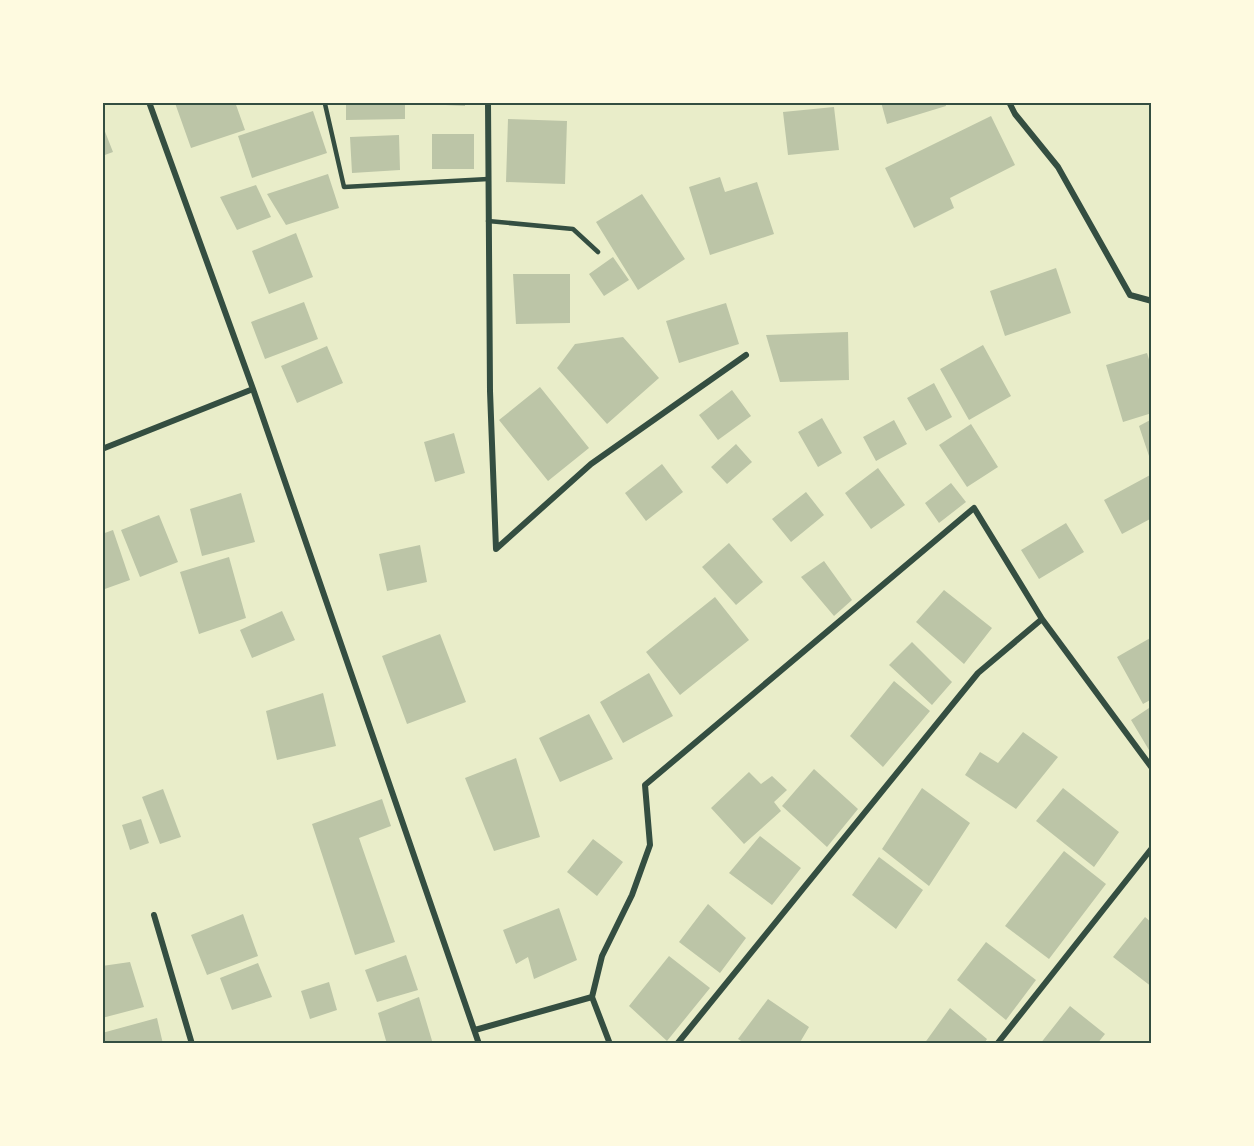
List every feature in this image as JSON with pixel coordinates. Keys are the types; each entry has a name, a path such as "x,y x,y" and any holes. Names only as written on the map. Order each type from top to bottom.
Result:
{"street":[{"path":"150,102 253,389 479,1044"},
{"path":"488,102 490,392 495,549 591,464 747,355"},
{"path":"1009,102 1015,114 1058,167 1130,295 1152,301"},
{"path":"102,449 253,389"},
{"path":"609,1044 592,997 602,956 632,895 650,845 645,785 974,508 1042,619 1152,768"},
{"path":"677,1044 978,674 1042,619"},
{"path":"997,1044 1152,848"},
{"path":"154,915 192,1044"},
{"path":"475,1030 592,997"}],"lane":[{"path":"325,104 344,187 488,179"},
{"path":"488,221 573,229 598,252"}],"building":[{"path":"235,102 245,130 191,148 175,103"},
{"path":"346,102 405,102 405,119 346,120"},
{"path":"426,102 465,102 465,106 426,104"},
{"path":"531,102 561,102 560,105 531,104"},
{"path":"692,102 726,102 726,104 692,105"},
{"path":"881,102 945,102 946,106 887,124"},
{"path":"834,107 839,150 788,155 783,112"},
{"path":"313,111 327,153 252,178 238,136"},
{"path":"991,116 1015,165 950,198 954,208 914,228 885,168"},
{"path":"508,119 567,121 565,184 506,182"},
{"path":"102,124 113,152 102,156"},
{"path":"432,134 474,134 474,169 432,169"},
{"path":"399,135 400,170 352,173 350,137"},
{"path":"328,174 339,208 286,225 267,194"},
{"path":"720,177 725,192 757,182 774,234 710,255 689,187"},
{"path":"256,185 271,217 237,230 220,197"},
{"path":"642,194 685,259 638,290 596,222"},
{"path":"296,233 313,277 269,294 252,251"},
{"path":"613,257 629,280 604,296 589,274"},
{"path":"1056,268 1071,313 1005,336 990,291"},
{"path":"513,274 570,274 570,323 516,324"},
{"path":"304,302 318,339 265,359 251,322"},
{"path":"726,303 739,344 679,363 666,321"},
{"path":"848,332 849,380 780,382 766,335"},
{"path":"623,337 659,378 607,424 557,368 575,344"},
{"path":"983,345 1011,396 969,420 940,369"},
{"path":"327,346 343,383 297,403 281,366"},
{"path":"1147,353 1152,369 1152,413 1123,422 1106,365"},
{"path":"934,383 952,417 926,431 907,398"},
{"path":"540,387 589,448 548,481 499,420"},
{"path":"732,390 751,416 718,440 699,415"},
{"path":"822,418 842,453 818,467 798,432"},
{"path":"1152,419 1152,455 1149,456 1139,426"},
{"path":"894,420 907,444 876,461 863,437"},
{"path":"971,424 998,467 967,487 939,445"},
{"path":"454,433 465,473 435,482 424,442"},
{"path":"736,444 752,462 727,484 711,467"},
{"path":"662,464 683,492 646,521 625,493"},
{"path":"878,468 905,505 871,529 845,493"},
{"path":"1152,474 1152,518 1122,534 1104,500"},
{"path":"951,483 966,502 939,523 925,503"},
{"path":"806,492 824,515 791,542 772,519"},
{"path":"241,493 255,542 202,556 190,509"},
{"path":"159,515 178,562 140,577 121,530"},
{"path":"1066,523 1084,552 1039,579 1021,550"},
{"path":"113,530 130,580 102,590 102,534"},
{"path":"729,543 763,582 736,605 702,567"},
{"path":"420,545 427,582 387,591 379,554"},
{"path":"229,557 246,618 199,634 180,572"},
{"path":"824,561 852,600 834,616 801,577"},
{"path":"944,590 992,628 964,664 916,622"},
{"path":"715,597 749,640 680,695 646,652"},
{"path":"282,611 295,640 252,658 240,630"},
{"path":"440,634 466,702 407,724 382,656"},
{"path":"1152,637 1152,699 1143,704 1117,657"},
{"path":"912,642 952,682 932,705 889,665"},
{"path":"649,673 673,716 623,743 600,702"},
{"path":"894,681 930,711 883,767 850,736"},
{"path":"323,693 336,746 277,760 266,711"},
{"path":"1152,706 1152,755 1131,720"},
{"path":"589,714 613,759 560,782 539,738"},
{"path":"1023,732 1058,757 1016,809 965,775 980,752 998,763"},
{"path":"516,758 540,837 494,851 465,778"},
{"path":"814,769 858,809 827,847 782,806"},
{"path":"749,772 761,784 772,776 787,790 774,802 781,811 744,844 711,808"},
{"path":"922,788 970,823 929,886 882,849"},
{"path":"1063,788 1119,832 1094,867 1036,821"},
{"path":"163,789 181,837 160,844 142,797"},
{"path":"382,799 391,826 359,838 395,942 355,955 312,824"},
{"path":"141,819 149,843 130,850 122,825"},
{"path":"760,836 801,868 772,905 729,873"},
{"path":"593,839 623,862 597,896 567,872"},
{"path":"1064,851 1106,884 1049,959 1005,926"},
{"path":"879,857 923,890 896,929 852,895"},
{"path":"708,904 746,938 720,973 679,942"},
{"path":"559,908 577,960 534,979 528,957 516,964 503,930"},
{"path":"243,914 258,956 207,975 191,935"},
{"path":"1145,917 1152,923 1152,987 1113,957"},
{"path":"986,942 1036,980 1006,1020 957,980"},
{"path":"406,955 418,990 377,1002 365,970"},
{"path":"669,956 710,988 667,1041 629,1006"},
{"path":"130,962 144,1007 102,1018 102,966"},
{"path":"258,963 272,997 232,1010 220,978"},
{"path":"329,982 337,1010 310,1019 301,991"},
{"path":"419,997 433,1044 387,1044 378,1013"},
{"path":"768,999 809,1027 799,1044 746,1044 738,1039"},
{"path":"1070,1006 1105,1034 1097,1044 1040,1044"},
{"path":"950,1008 987,1039 984,1044 924,1044"},
{"path":"157,1018 163,1044 102,1044 102,1033"}]}
